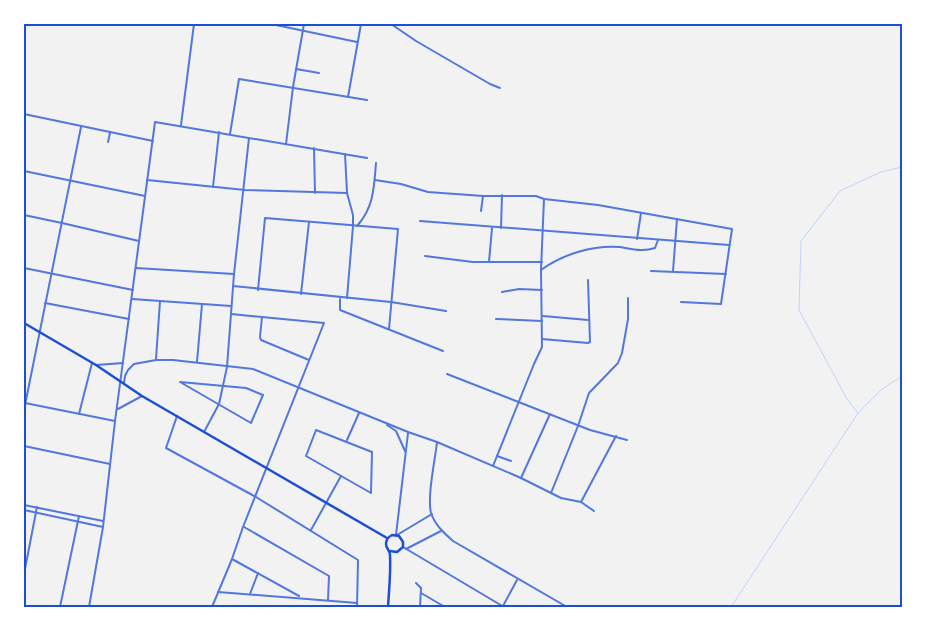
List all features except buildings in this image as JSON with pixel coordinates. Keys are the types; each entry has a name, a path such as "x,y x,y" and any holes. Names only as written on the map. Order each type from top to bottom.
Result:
{"main road":[{"path":"24,324 96,365 142,396 380,532 387,538"},
{"path":"387,538 396,535 402,538 404,548 397,552 390,551"},
{"path":"387,538 386,545 390,551 391,572 388,607"}],"street":[{"path":"181,126 194,24"},
{"path":"271,24 357,42"},
{"path":"286,144 293,87 304,24"},
{"path":"348,97 361,24"},
{"path":"391,24 416,41 500,88"},
{"path":"296,69 318,73"},
{"path":"230,134 240,79 366,100"},
{"path":"24,114 152,142"},
{"path":"89,607 103,527 115,421 155,122 367,158"},
{"path":"24,410 81,127"},
{"path":"213,187 219,132"},
{"path":"108,142 110,133"},
{"path":"204,432 219,404 227,366 234,274 245,190 249,138"},
{"path":"314,148 315,193"},
{"path":"345,154 347,193 355,226 347,298"},
{"path":"355,226 366,216 371,203 376,163"},
{"path":"24,171 145,196"},
{"path":"147,180 245,190 347,193"},
{"path":"374,180 401,184 428,192 483,196 536,196 544,199 598,205 732,229 721,304 681,302"},
{"path":"500,228 502,195"},
{"path":"481,211 483,196"},
{"path":"493,466 542,347 541,270 544,199"},
{"path":"637,239 641,213"},
{"path":"24,215 62,222 139,241"},
{"path":"258,290 265,218 398,229 389,329"},
{"path":"673,271 677,219"},
{"path":"420,221 729,245"},
{"path":"301,294 309,222"},
{"path":"489,262 492,228"},
{"path":"541,270 549,264 584,250 619,247 638,251 647,250 655,248 658,240"},
{"path":"425,256 473,262 542,262"},
{"path":"24,268 133,290"},
{"path":"136,268 234,274"},
{"path":"651,271 726,274"},
{"path":"542,339 590,342 588,280"},
{"path":"233,286 392,302 446,311"},
{"path":"502,292 519,289 542,290"},
{"path":"340,298 340,310 443,351"},
{"path":"551,493 589,393 618,364 622,353 628,319 628,298"},
{"path":"132,299 231,306"},
{"path":"156,360 160,301"},
{"path":"46,303 129,319"},
{"path":"197,362 202,304"},
{"path":"212,607 324,323 231,314"},
{"path":"542,316 588,320"},
{"path":"262,317 261,340 309,360"},
{"path":"496,319 542,321"},
{"path":"124,384 125,376 134,364 156,360 197,362 253,369 359,413 437,442 521,478 561,498 581,502 594,510"},
{"path":"96,365 123,362"},
{"path":"79,414 92,363"},
{"path":"447,374 578,426 627,440"},
{"path":"180,382 223,386 246,388 263,395 251,423 180,382"},
{"path":"117,409 142,396"},
{"path":"25,403 115,421"},
{"path":"347,441 359,413"},
{"path":"521,478 550,414"},
{"path":"177,416 166,448 256,497 358,560 357,607"},
{"path":"385,423 396,431 405,453"},
{"path":"316,430 372,452 371,493 341,476 306,456 316,430"},
{"path":"396,535 408,432"},
{"path":"581,502 616,436"},
{"path":"437,442 430,501 432,514 441,531 518,580 567,607"},
{"path":"24,446 110,464"},
{"path":"497,456 511,461"},
{"path":"310,530 341,476"},
{"path":"24,505 103,521"},
{"path":"24,574 37,507"},
{"path":"24,510 103,527"},
{"path":"396,535 432,514"},
{"path":"60,607 79,516"},
{"path":"243,527 329,576 328,600"},
{"path":"404,548 441,531"},
{"path":"404,548 503,607 518,580"},
{"path":"232,559 301,598"},
{"path":"250,594 258,573"},
{"path":"416,583 421,588 420,607"},
{"path":"218,592 357,603"},
{"path":"421,593 444,607"}],"waterway":[{"path":"858,413 847,399 799,310 801,241 840,191 881,172 902,167"},
{"path":"731,607 858,413 882,389 902,376"}]}
